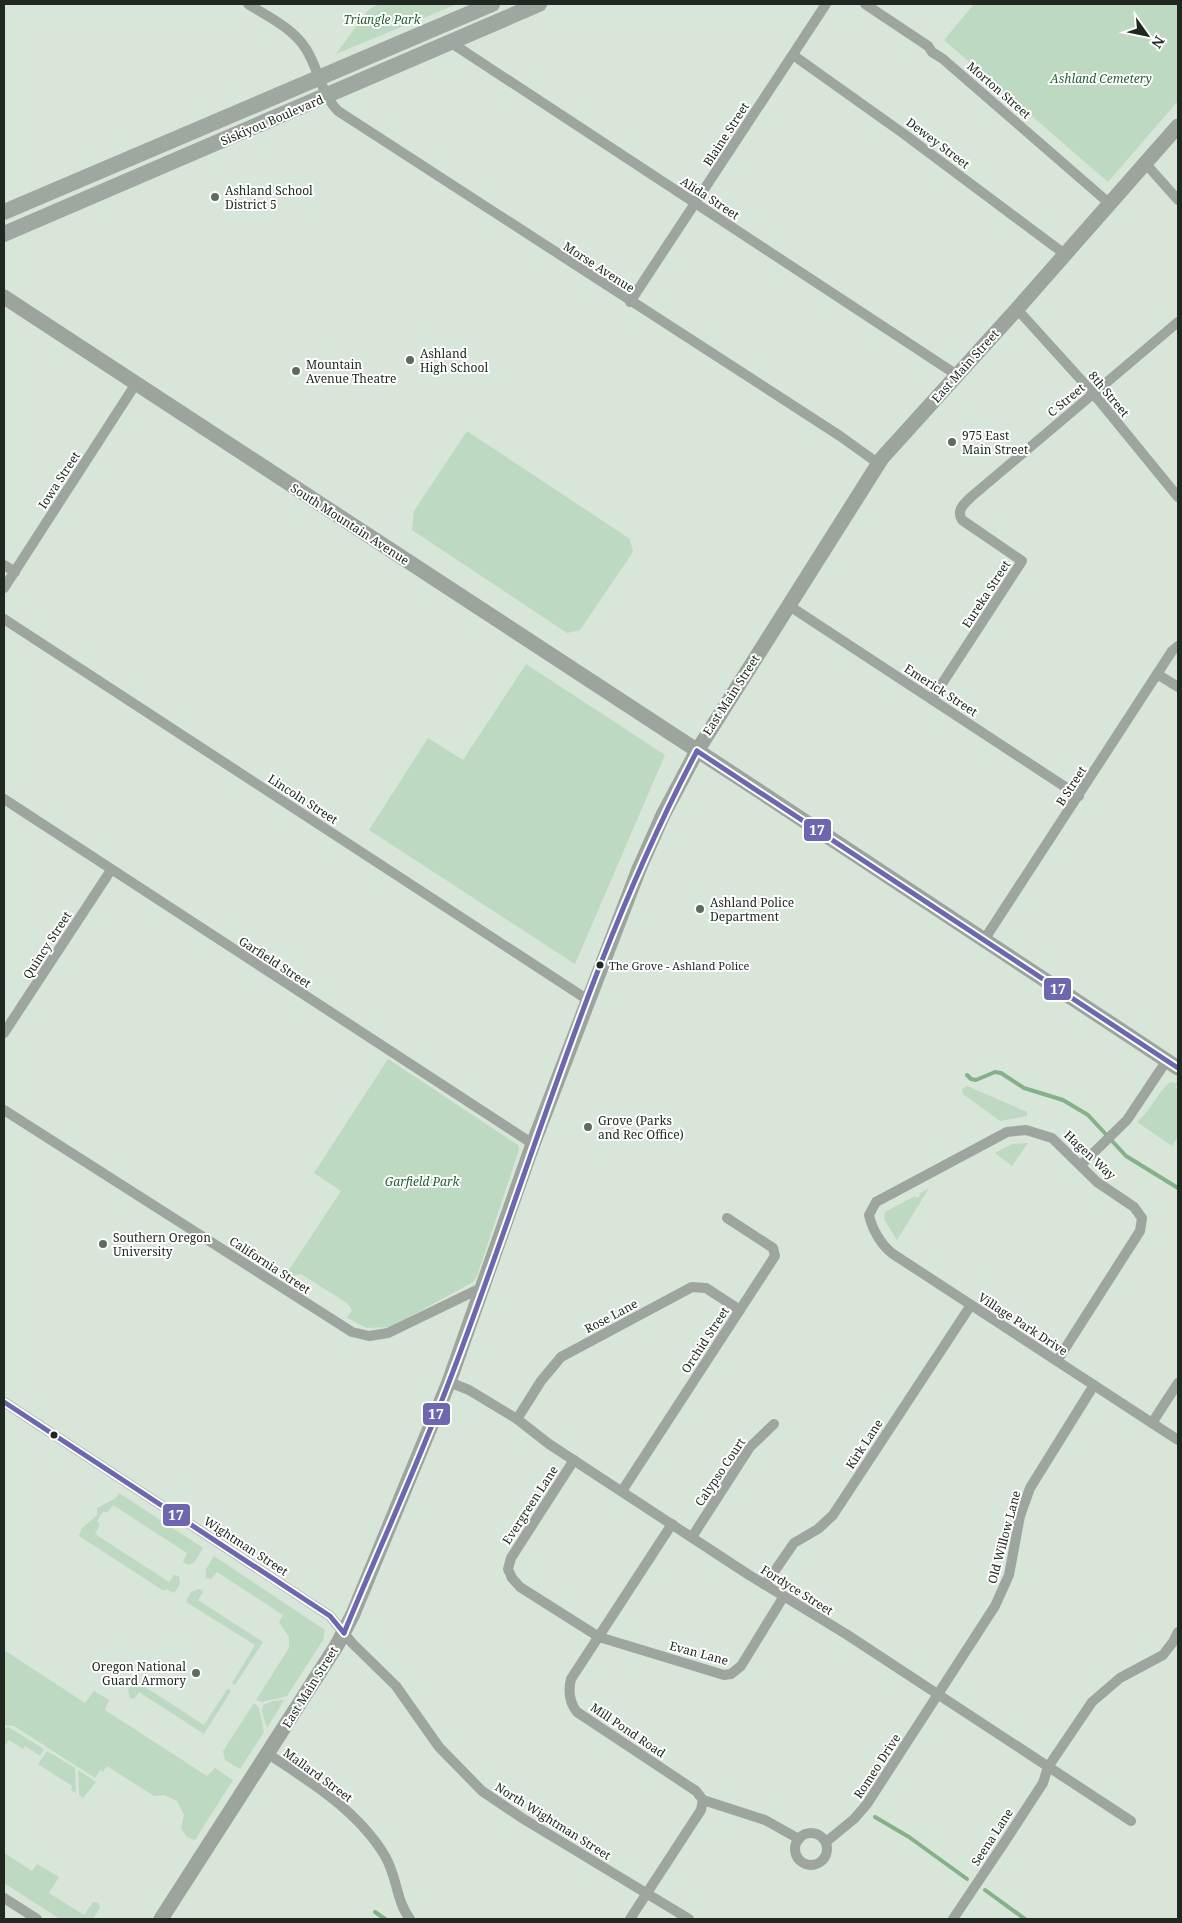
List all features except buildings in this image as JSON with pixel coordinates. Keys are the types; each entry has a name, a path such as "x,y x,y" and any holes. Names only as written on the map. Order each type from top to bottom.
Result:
{"main road":[{"name":"Siskiyou Boulevard","path":"4,212 492,4"},
{"name":"Siskiyou Boulevard","path":"4,234 539,4"}],"street":[{"name":"Morse Avenue","path":"248,4 288,30 302,43 334,107 349,118 630,302 840,436 879,464"},
{"name":"Blaine Street","path":"630,302 826,4"},
{"name":"Morton Street","path":"865,4 928,46 932,52 943,59 1110,204"},
{"name":"Alida Street","path":"450,42 957,375"},
{"name":"Dewey Street","path":"793,55 904,134 1066,255"},
{"name":"East Main Street","path":"161,1919 344,1633 449,1382 533,1144 646,854 697,751 879,464 1066,255 1178,126"},
{"path":"1146,164 1178,200"},
{"name":"South Mountain Avenue","path":"4,297 1172,1064"},
{"name":"8th Street","path":"1017,309 1093,394 1178,497"},
{"name":"C Street","path":"971,497 1178,322"},
{"name":"Iowa Street","path":"4,588 135,384"},
{"name":"Eureka Street","path":"932,699 1022,561 962,520 959,516 960,509 971,497"},
{"path":"4,565 15,572"},
{"name":"Emerick Street","path":"788,606 1079,796"},
{"name":"Lincoln Street","path":"4,619 588,1000"},
{"name":"B Street","path":"984,940 1178,646"},
{"path":"1158,674 1178,687"},
{"name":"Garfield Street","path":"4,799 533,1144"},
{"name":"Quincy Street","path":"4,1033 111,870"},
{"path":"1081,1165 1122,1125 1172,1064"},
{"name":"California Street","path":"4,1110 352,1332 369,1336 388,1333 483,1287"},
{"name":"Hagen Way","path":"869,1215 876,1202 1007,1132 1026,1130 1044,1133 1059,1143 1102,1186 1139,1212 1142,1224 1140,1231 1057,1361"},
{"name":"Village Park Drive","path":"869,1215 871,1224 888,1250 1178,1440"},
{"name":"Orchid Street","path":"622,1491 776,1253 773,1248 727,1218"},
{"name":"Rose Lane","path":"517,1419 541,1381 561,1357 692,1287 706,1288 740,1310"},
{"name":"Kirk Lane","path":"765,1584 794,1543 818,1529 833,1515 971,1305"},
{"name":"Fordyce Street","path":"449,1382 469,1390 517,1419 574,1460 1131,1821"},
{"path":"1152,1423 1178,1383"},
{"name":"Old Willow Lane","path":"937,1694 1003,1590 1013,1561 1020,1516 1030,1488 1094,1385"},
{"name":"Wightman Street","path":"4,1402 330,1616 344,1633"},
{"name":"Calypso Court","path":"692,1537 750,1448 774,1424"},
{"name":"Evergreen Lane","path":"574,1460 511,1558 508,1569 512,1578 520,1587 599,1637"},
{"name":"Mill Pond Road","path":"672,1524 571,1679 569,1688 573,1706 578,1712 696,1791 703,1800"},
{"name":"Evan Lane","path":"599,1637 724,1674 731,1674 741,1666 784,1596"},
{"name":"Seena Lane","path":"952,1919 1043,1783 1048,1767 1092,1702 1120,1678 1163,1655 1178,1632"},
{"name":"North Wightman Street","path":"344,1633 396,1686 439,1747 482,1791 522,1818 689,1919"},
{"name":"Romeo Drive","path":"826,1842 848,1825 867,1804 937,1694"},
{"name":"Mallard Street","path":"268,1754 335,1800 375,1841 386,1857 402,1908 410,1919"},
{"path":"630,1919 701,1810 703,1800 764,1820 799,1839"},
{"path":"813,1833 820,1836 826,1842 827,1853 820,1862 810,1865 800,1860 797,1855 796,1844 805,1834 813,1833"},
{"path":"4,1898 36,1919"}],"green space":[{"name":"Triangle Park","path":"379,4 457,4 336,54 368,10"},
{"name":"Ashland Cemetery","path":"974,4 1178,4 1178,101 1108,182 944,40"},
{"path":"467,431 630,539 633,552 580,630 567,633 412,530 414,511"},
{"path":"526,664 665,755 575,964 369,830 428,738 463,760"},
{"name":"Garfield Park","path":"388,1059 518,1145 519,1150 477,1276 473,1282 391,1327 367,1328 347,1318 352,1310 347,1303 301,1274 291,1276 287,1273 341,1191 314,1173"},
{"path":"1171,1082 1178,1084 1175,1087 1178,1090 1178,1136 1172,1146 1137,1122 1147,1112 1163,1089"},
{"path":"967,1086 1027,1112 1027,1116 1000,1121 963,1094 962,1089"},
{"path":"1028,1143 1012,1166 995,1153 1012,1144"},
{"path":"929,1188 897,1240 884,1219 885,1212 915,1196 916,1198 920,1196 919,1194"},
{"path":"119,1493 203,1548 194,1563 188,1565 183,1562 187,1553 113,1505 108,1512 103,1512 97,1521 100,1525 95,1534 169,1582 174,1575 179,1576 180,1584 174,1593 166,1589 164,1591 79,1536 82,1528 97,1515 97,1508 116,1498"},
{"path":"214,1556 325,1630 323,1640 287,1696 262,1702 256,1700 289,1648 289,1637 279,1622 283,1615 217,1572 211,1579 206,1578 206,1569"},
{"path":"200,1589 203,1592 198,1600 263,1642 235,1685 232,1683 255,1645 186,1602 191,1592"},
{"path":"4,1650 85,1703 94,1691 109,1700 105,1710 207,1776 215,1768 233,1780 195,1840 187,1837 181,1828 184,1815 177,1801 164,1795 154,1796 107,1766 103,1772 100,1770 95,1778 14,1726 4,1725"},
{"path":"136,1681 204,1725 228,1688 231,1691 204,1734 139,1692 134,1699 130,1698 128,1690 133,1682"},
{"path":"284,1700 267,1728 262,1712 263,1705 273,1701"},
{"path":"254,1703 259,1708 264,1732 240,1769 225,1760 223,1751"},
{"path":"8,1727 44,1749 40,1756 25,1746 23,1749 9,1740 4,1747 4,1729"},
{"path":"47,1751 75,1768 76,1793 71,1790 72,1786 38,1764"},
{"path":"78,1770 96,1782 83,1798 79,1795"},
{"path":"4,1853 32,1871 37,1864 59,1877 49,1893 84,1915 93,1902 99,1903 100,1908 93,1919 60,1919 4,1883"}],"waterway":[{"path":"967,1075 971,1079 976,1080 995,1072 1001,1073 1024,1088 1063,1100 1088,1115 1126,1156 1178,1188"},
{"path":"875,1817 909,1837 967,1879"},
{"path":"985,1890 1025,1919"},
{"path":"375,1912 385,1919"}],"transit line":[{"name":"17","path":"697,751 1178,1068"},
{"name":"17","path":"344,1633 449,1382 593,983 659,827 697,751"},
{"name":"17","path":"4,1402 330,1616 344,1633"}],"place":[{"name":"Ashland School District 5","path":"215,197"},
{"name":"Ashland High School","path":"410,360"},
{"name":"Mountain Avenue Theatre","path":"296,371"},
{"name":"975 East Main Street","path":"952,442"},
{"name":"Ashland Police Department","path":"700,909"},
{"name":"The Grove - Ashland Police","path":"600,965"},
{"name":"Grove (Parks and Rec Office)","path":"588,1127"},
{"name":"Southern Oregon University","path":"103,1244"},
{"name":"Oregon National Guard Armory","path":"196,1673"}]}
